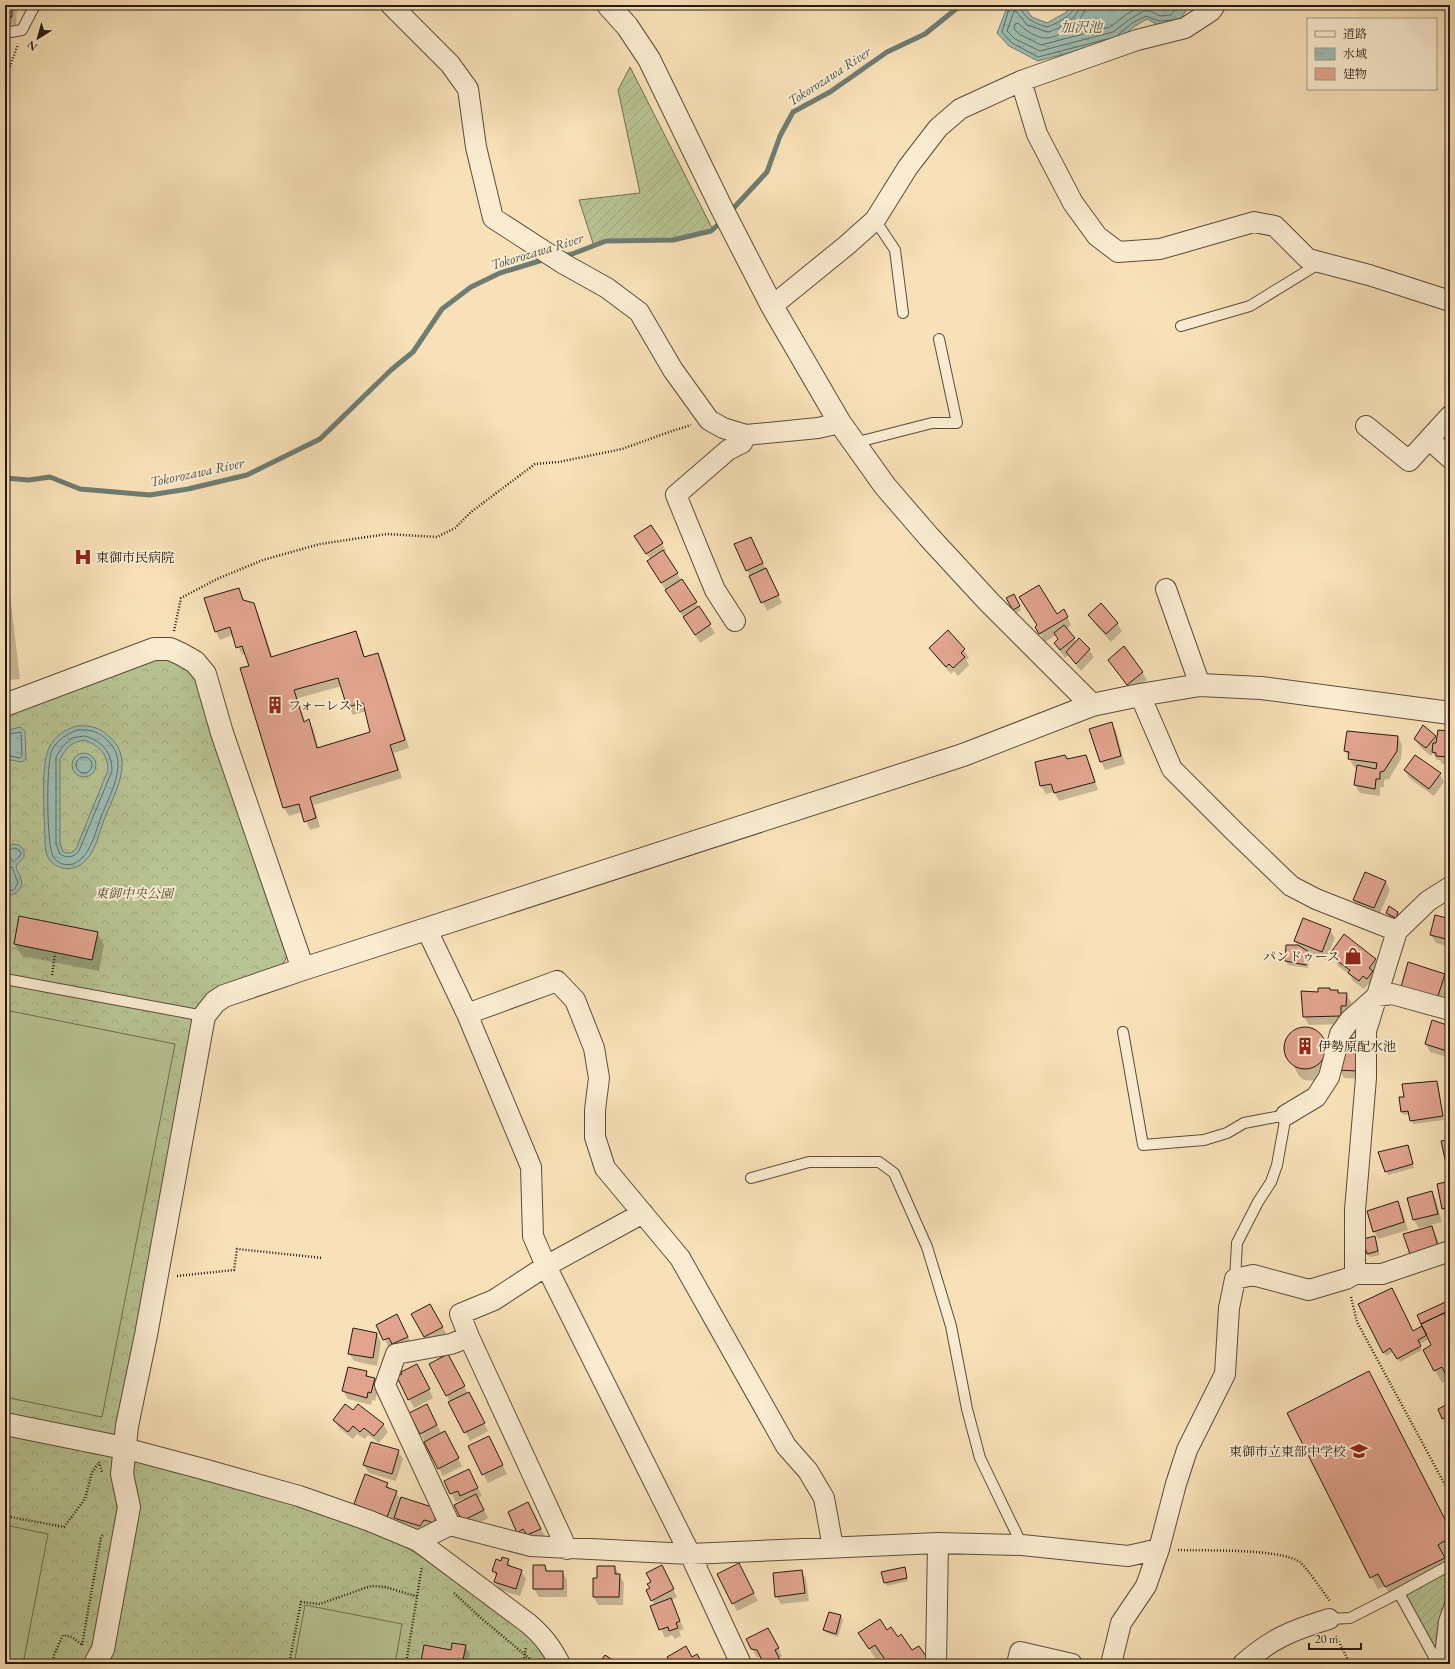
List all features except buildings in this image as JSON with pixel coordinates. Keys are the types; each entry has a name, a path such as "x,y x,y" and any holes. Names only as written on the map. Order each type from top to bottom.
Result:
{"street":[{"path":"390,5 450,64 468,89 476,147 493,218 564,264 607,288 639,312 673,370 709,420 723,428 746,435 818,428 840,423"},
{"path":"608,5 627,26 649,59 721,207 772,306 840,423 885,486 929,537 989,602 1092,706"},
{"path":"772,306 847,245 875,220 908,167 938,128 960,109 1021,82 1137,40 1185,28 1211,11 1215,5"},
{"path":"1021,82 1037,134 1073,203 1097,236 1118,252 1160,249 1254,222 1275,226 1308,259 1369,274 1450,301"},
{"path":"1366,426 1409,461 1430,440 1450,416"},
{"path":"735,620 715,590 676,495 728,450 742,442 746,435"},
{"path":"1430,440 1450,458"},
{"path":"1166,589 1200,685"},
{"path":"5,705 154,649 170,649 195,662 204,674 222,733 303,969"},
{"path":"90,1656 103,1649 128,1507 122,1474 127,1426 157,1274 204,1016 214,1002 227,991 427,930 955,758 1092,706 1140,695 1200,685 1261,688 1450,713"},
{"path":"1140,695 1172,769 1291,886 1316,899 1397,931"},
{"path":"1351,1277 1366,1078 1366,1031 1397,931 1428,901 1450,887"},
{"path":"427,930 467,1014 531,1167 533,1236 546,1266 690,1554 741,1664"},
{"path":"467,1014 557,981 575,1000 596,1055 599,1078 595,1110 595,1137 605,1168 680,1258 786,1446 808,1471 824,1498 833,1547"},
{"path":"1286,1115 1316,1097 1329,1078 1340,1034 1350,1020 1377,996 1392,994 1450,1010"},
{"path":"567,1549 469,1337 460,1314 494,1300 546,1266 642,1213"},
{"path":"1111,1664 1121,1623 1146,1586 1159,1549 1186,1450 1225,1374 1229,1308 1235,1279 1253,1275 1309,1290 1351,1277 1382,1274 1450,1251"},
{"path":"450,1525 385,1385 396,1354 451,1344 469,1337"},
{"path":"5,1424 124,1448 204,1468 299,1496 370,1521 418,1541 529,1624 552,1648 560,1664"},
{"path":"418,1541 450,1525 531,1546 690,1554 938,1543 1022,1545 1128,1556 1159,1549"},
{"path":"936,1664 938,1543"},
{"path":"1243,1664 1272,1641 1298,1629 1329,1619"},
{"path":"1017,1664 1020,1652 1072,1664"}],"lane":[{"path":"5,34 22,30 35,5"},
{"path":"875,220 895,250 903,313"},
{"path":"1181,326 1250,306 1320,263"},
{"path":"854,443 932,423 957,423 940,339"},
{"path":"5,979 204,1016"},
{"path":"1123,1032 1143,1145 1204,1140 1227,1133 1244,1123 1286,1115 1277,1165 1272,1182 1258,1202 1237,1243 1235,1279"},
{"path":"751,1178 809,1162 879,1162 894,1173 927,1247 945,1304 951,1326 967,1409 980,1458 1022,1545"},
{"path":"1329,1619 1350,1618 1450,1566"},
{"path":"1399,1593 1438,1664"},
{"path":"1438,1664 1444,1621 1450,1604"}],"path":[{"path":"5,81 22,30"},
{"path":"170,649 181,598 224,576 263,560 320,544 387,534 437,536 455,528 471,512 535,464 559,462 622,449 672,431 709,420"},
{"path":"52,975 55,954"},
{"path":"157,1274 172,1276 234,1270 237,1249 323,1258"},
{"path":"1351,1277 1357,1322 1450,1494"},
{"path":"5,1516 64,1526 85,1499 92,1472 99,1460"},
{"path":"98,1464 104,1477"},
{"path":"82,1645 101,1538 104,1534"},
{"path":"1159,1549 1255,1552 1288,1556 1301,1563 1330,1601 1350,1618"},
{"path":"406,1664 422,1565 427,1570"},
{"path":"289,1664 301,1602 320,1604 371,1586 379,1585 417,1596"},
{"path":"451,1590 481,1618 536,1664"},
{"path":"1329,1619 1350,1664"},
{"path":"52,1664 54,1655 63,1636 72,1637 82,1645 90,1656"},
{"path":"523,1664 527,1642"}],"green space":[{"path":"630,67 713,230 673,240 606,241 594,246 579,200 640,193 618,90"},
{"name":"東御中央公園","path":"168,659 183,666 198,678 288,953 285,961 278,968 217,991 113,1456 239,1486 393,1539 423,1558 535,1640 552,1664 5,1664 5,714 144,661"},
{"path":"5,1010 175,1044 102,1417 5,1397"},
{"path":"5,1525 48,1534 23,1664 5,1664"},
{"path":"1450,1565 1450,1604 1439,1664 1399,1593"},
{"path":"305,1605 402,1624 395,1664 294,1664"}],"water":[{"name":"加沢池","path":"1008,5 1023,5 1032,17 1047,23 1065,13 1073,5 1190,5 1177,24 1158,25 1147,19 1135,26 1118,40 1038,61 1009,46 997,33"},
{"path":"20,727 25,731 26,759 22,762 5,759 5,731"},
{"path":"73,727 91,727 100,730 111,738 118,747 122,767 117,789 94,849 83,863 68,869 53,864 47,855 45,844 44,780 46,756 51,744 61,734","holes":["85,740 102,751 108,764 108,770 76,849 70,853 65,853 63,852 60,843 60,759 67,748 76,742"]},
{"path":"84,753 93,756 96,765 93,774 84,777 75,774 72,765 75,756"},
{"path":"12,844 19,845 24,850 24,857 16,867 21,880 21,887 14,894 6,895 5,867 7,861 5,857 5,850"}],"waterway":[{"name":"Tokorozawa River","path":"729,213 767,172 780,136 793,112 830,92 887,52 925,34 961,5"},
{"name":"Tokorozawa River","path":"562,256 572,254 606,241 673,240 711,231 722,221"},
{"name":"Tokorozawa River","path":"5,478 29,480 50,477 80,489 150,495 188,489 247,475 320,439 391,370 413,352 442,309 471,287 500,273 546,259"}],"place":[{"name":"東御市民病院","path":"83,557"},
{"name":"フォーレスト","path":"275,705"},
{"name":"パンドゥース","path":"1353,956"},
{"name":"伊勢原配水池","path":"1305,1046"},
{"name":"東御市立東部中学校","path":"1359,1451"}]}
